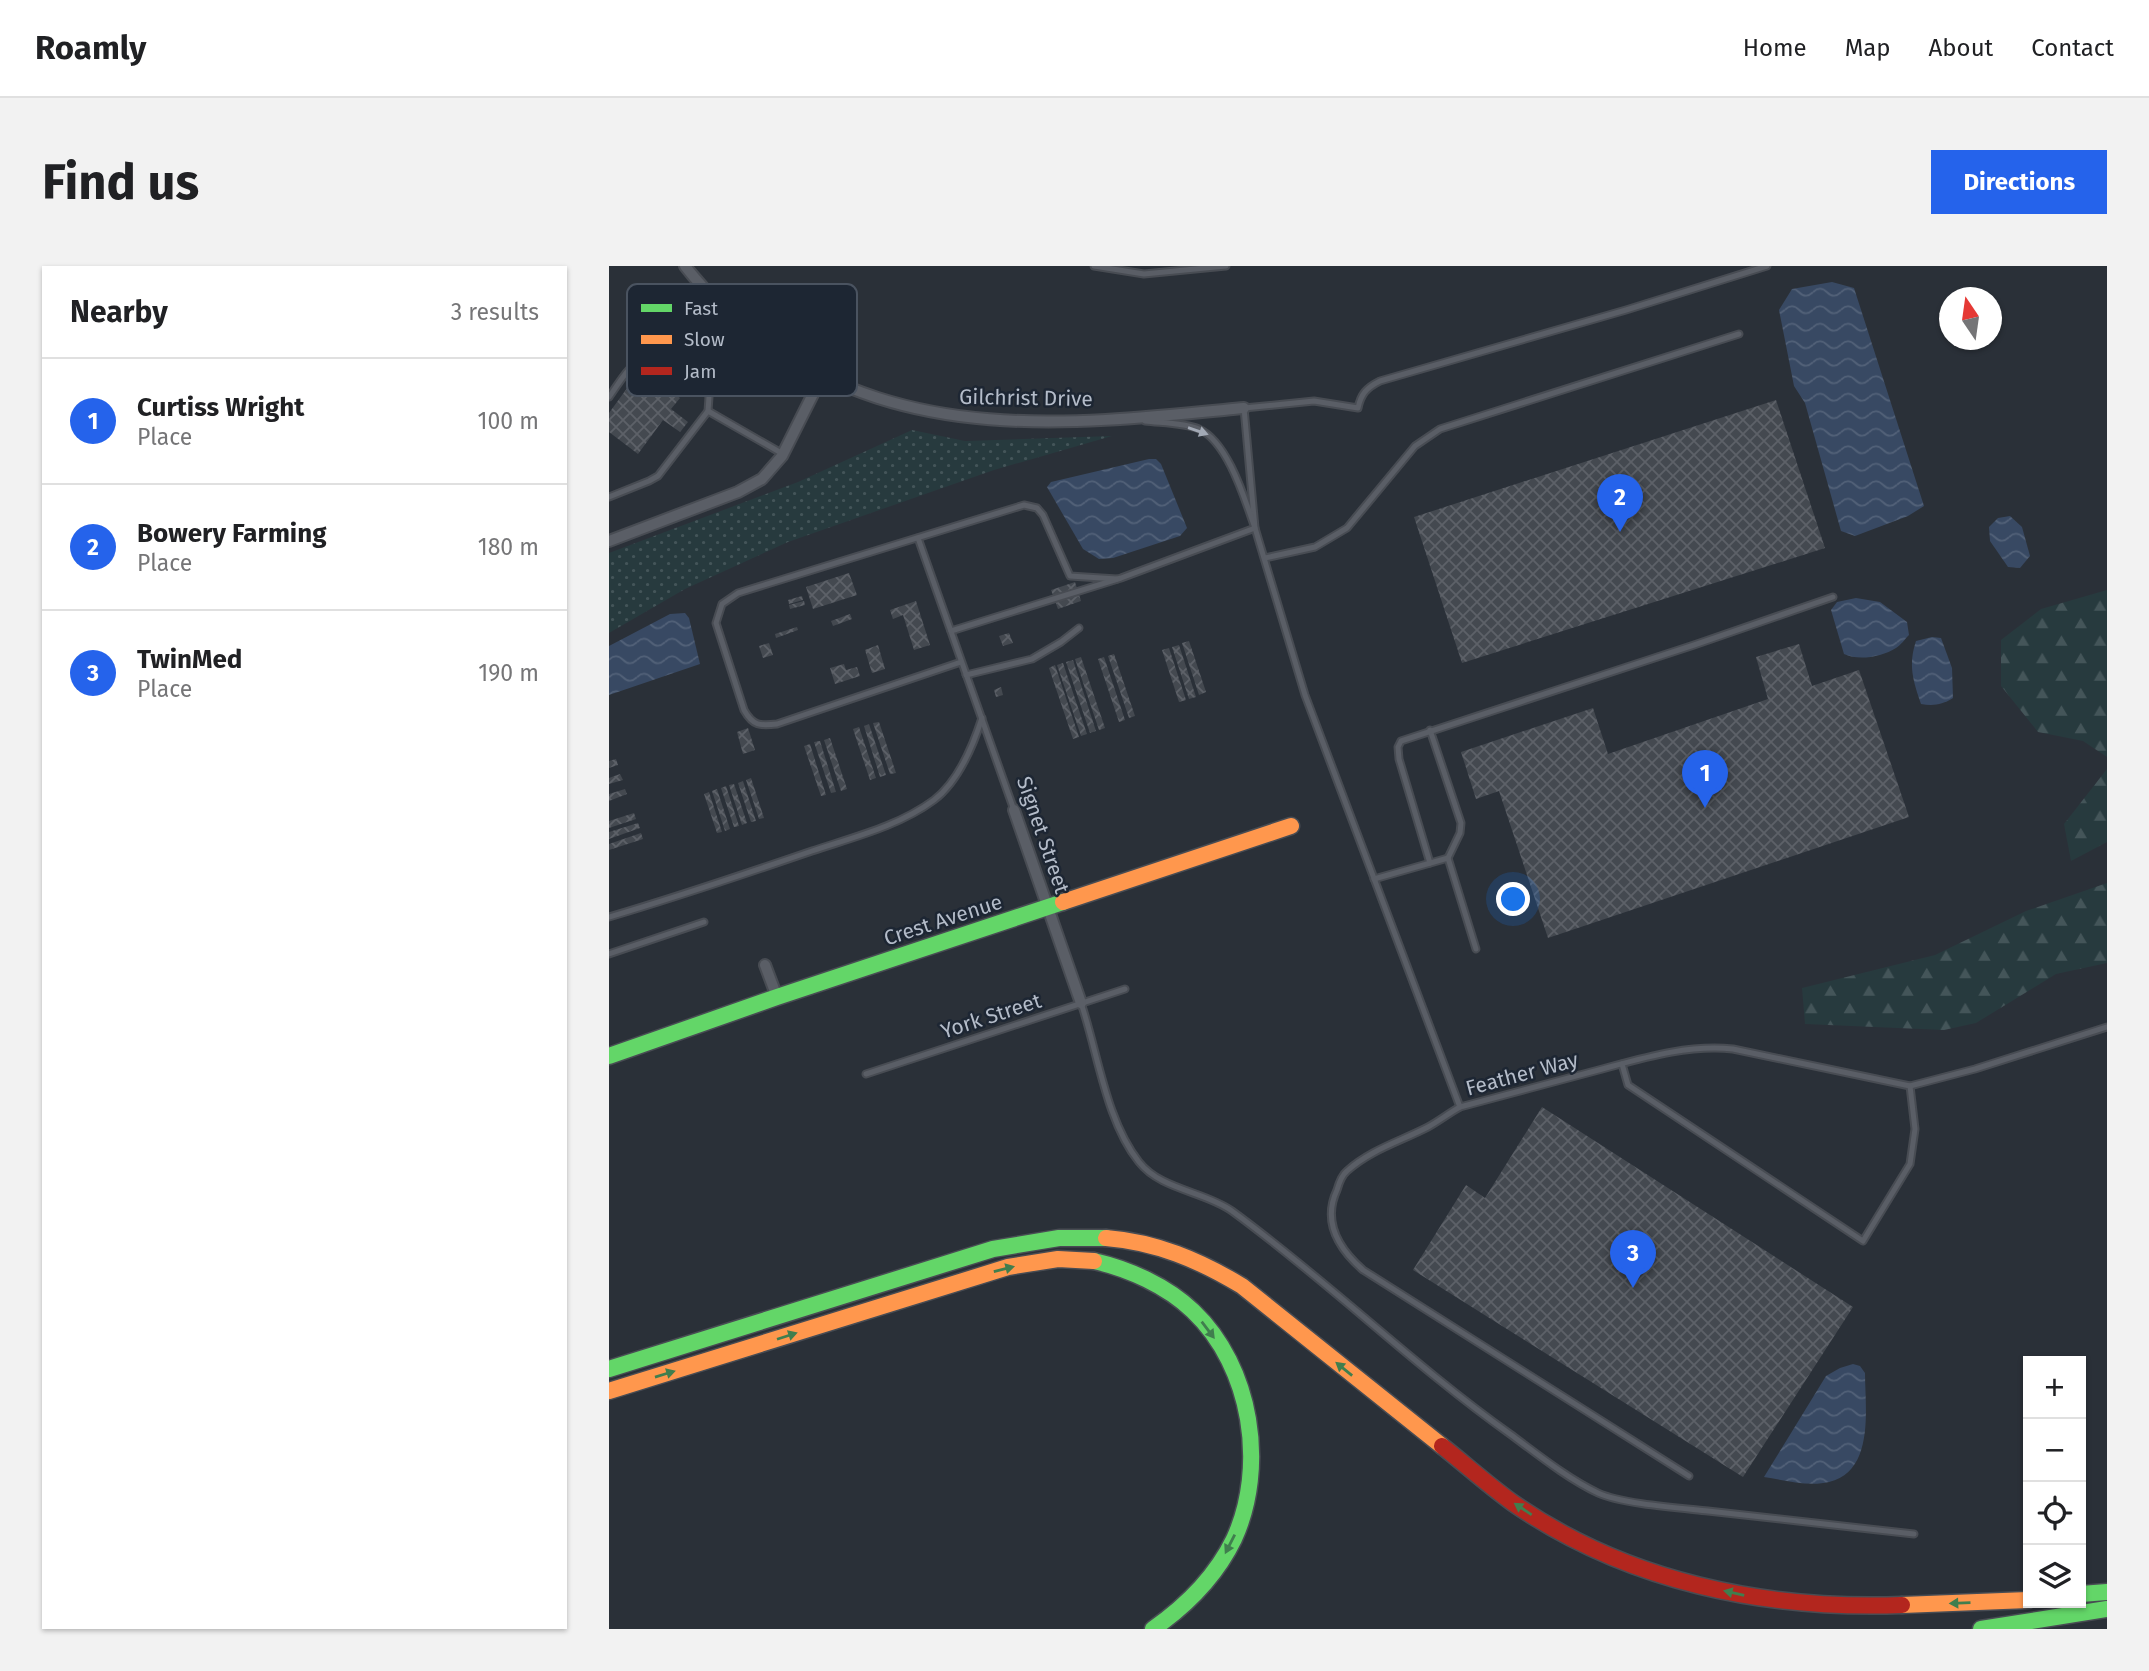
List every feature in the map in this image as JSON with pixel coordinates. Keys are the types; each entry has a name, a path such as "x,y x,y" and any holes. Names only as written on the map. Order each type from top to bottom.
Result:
{"main road":[{"name":"Crest Avenue","path":"609,1056 777,997 1290,826"},
{"path":"609,1369 993,1249 1047,1238 1091,1235 1116,1237 1170,1250 1219,1271 1242,1286 1512,1502 1556,1529 1638,1566 1705,1587 1780,1602 1856,1606 2023,1600"},
{"path":"609,1391 1008,1267 1063,1259 1087,1260 1132,1274 1181,1300 1214,1336 1237,1382 1252,1452 1250,1484 1244,1509 1235,1536 1222,1561 1186,1602 1153,1629"},
{"path":"2086,1594 2107,1592"},
{"path":"1981,1629 2107,1609"}],"street":[{"name":"Gilchrist Drive","path":"685,266 699,284"},
{"name":"Gilchrist Drive","path":"857,391 933,414 987,420 1131,419 1244,408"},
{"path":"609,541 752,486 770,472 783,454 813,396"},
{"name":"Signet Street","path":"1014,810 1081,1003"},
{"path":"765,965 777,997"}],"lane":[{"path":"1094,266 1144,274 1226,266"},
{"path":"1244,408 1314,401 1358,408 1360,397 1368,387 1380,381 1767,266"},
{"path":"1265,558 1315,547 1347,528 1415,446 1440,429 1739,334"},
{"path":"609,397 627,373"},
{"path":"609,497 654,479 708,411 709,396"},
{"name":"Feather Way","path":"1244,408 1255,528"},
{"path":"708,411 783,454"},
{"name":"Feather Way","path":"1131,419 1197,428 1211,435 1233,472 1265,558 1305,695 1460,1107 1688,1048 1733,1049 1910,1086 1975,1069 2107,1027"},
{"path":"961,662 777,724 760,726 751,722 744,710 716,623 722,604 738,593 1031,505 1043,515 1070,576 1117,579"},
{"path":"951,631 1117,579 1255,528"},
{"name":"Signet Street","path":"918,538 1014,810"},
{"path":"1430,863 1398,752 1401,741 1694,646 1832,597"},
{"path":"967,677 1032,659 1062,642 1079,628"},
{"path":"609,917 683,895 901,821 936,798 959,770 982,718"},
{"path":"1430,730 1461,823 1460,833 1448,858 1476,949"},
{"path":"1374,879 1448,858"},
{"path":"609,954 704,922"},
{"name":"York Street","path":"866,1074 1125,989"},
{"path":"1081,1003 1114,1119 1127,1146 1141,1165 1158,1177 1224,1206 1256,1229 1463,1401 1545,1459 1599,1493 1618,1498 1914,1534"},
{"path":"1622,1064 1629,1085 1863,1241 1910,1164 1915,1129 1910,1086"},
{"path":"1460,1107 1429,1126 1367,1156 1344,1173 1334,1195 1331,1216 1336,1240 1346,1256 1363,1270 1689,1476"}],"green space":[{"path":"912,430 965,441 1112,436 994,470 788,542 685,589 609,633 609,553 798,482"},
{"path":"2107,590 2107,757 2083,741 2038,732 2001,686 2001,640 2041,609"},
{"path":"2107,769 2107,842 2071,861 2064,824"},
{"path":"2107,883 2107,963 2056,974 1976,1023 1944,1030 1805,1024 1802,988 1935,955 2026,911"}],"water":[{"path":"1832,282 1854,288 1924,506 1908,516 1855,536 1841,531 1805,403 1794,386 1779,310 1792,289"},
{"path":"1156,459 1161,464 1187,528 1180,536 1113,558 1099,559 1083,549 1047,487 1051,482"},
{"path":"2010,516 2022,527 2030,556 2020,568 2008,567 1990,541 1989,527 1998,518"},
{"path":"1856,598 1880,602 1907,622 1909,635 1898,647 1884,654 1863,658 1844,654 1831,610 1837,602"},
{"path":"685,613 689,618 700,664 609,695 609,646 670,614"},
{"path":"1941,638 1952,668 1953,698 1941,704 1930,705 1921,704 1912,665 1916,641"},
{"path":"1853,1364 1860,1366 1865,1373 1866,1403 1861,1452 1854,1465 1844,1476 1829,1482 1813,1484 1764,1477 1826,1376"}],"building":[{"path":"627,388 627,396 677,396 680,398 671,409 688,422 680,432 663,420 638,454 609,432 609,413"},
{"path":"1776,400 1825,548 1462,663 1414,517"},
{"path":"849,573 857,595 813,609 806,587"},
{"path":"1075,582 1081,601 1058,609 1051,590"},
{"path":"802,596 803,600 789,604 788,600"},
{"path":"804,601 805,605 790,609 789,605"},
{"path":"916,601 930,645 914,650 903,615 893,619 890,610"},
{"path":"850,614 852,619 833,626 831,621"},
{"path":"797,627 798,630 776,638 775,634"},
{"path":"1009,633 1013,643 1003,646 999,636"},
{"path":"1189,641 1206,692 1199,695 1182,643"},
{"path":"769,643 773,655 763,658 759,646"},
{"path":"1799,644 1812,686 1859,670 1909,817 1548,938 1499,791 1476,799 1461,752 1593,708 1608,754 1768,699 1756,657"},
{"path":"878,645 885,669 872,673 865,650"},
{"path":"1179,645 1196,697 1189,699 1172,647"},
{"path":"1169,648 1186,700 1179,702 1162,650"},
{"path":"1114,654 1135,716 1129,718 1108,656"},
{"path":"1081,657 1105,728 1099,730 1075,659"},
{"path":"1104,657 1125,720 1119,722 1098,659"},
{"path":"1073,660 1096,731 1090,733 1066,662"},
{"path":"1063,663 1087,734 1081,736 1057,665"},
{"path":"844,664 846,670 857,667 860,676 835,684 830,668"},
{"path":"1055,665 1079,737 1073,739 1049,668"},
{"path":"1001,687 1003,695 996,697 994,690"},
{"path":"879,722 896,773 890,774 873,723"},
{"path":"869,724 886,775 880,777 864,726"},
{"path":"859,727 876,778 870,780 853,729"},
{"path":"748,728 755,750 743,754 737,732"},
{"path":"830,738 847,789 841,791 824,740"},
{"path":"820,741 836,792 831,793 814,742"},
{"path":"810,744 826,795 821,796 804,746"},
{"path":"616,759 618,765 609,768 609,761"},
{"path":"620,774 623,780 609,784 609,778"},
{"path":"751,778 764,818 759,819 746,780"},
{"path":"743,781 756,821 751,822 738,783"},
{"path":"734,784 747,823 742,825 729,785"},
{"path":"726,786 739,826 734,827 721,788"},
{"path":"625,789 627,794 609,801 609,794"},
{"path":"717,789 730,829 725,831 712,791"},
{"path":"709,792 722,832 717,833 704,794"},
{"path":"634,813 636,819 609,828 609,821"},
{"path":"638,823 640,828 609,839 609,832"},
{"path":"641,833 643,839 609,850 609,844"},
{"path":"1542,1107 1853,1307 1743,1477 1413,1270 1466,1185 1485,1198"}],"traffic: fast":[{"path":"609,1056 1063,902"},
{"path":"609,1369 993,1249 1059,1238 1106,1238"},
{"path":"1094,1261 1147,1280 1193,1311 1213,1334 1229,1360 1241,1389 1248,1419 1250,1481 1244,1511 1234,1539 1227,1553 1199,1589 1153,1629"},
{"path":"2086,1594 2107,1592"},
{"path":"1981,1629 2107,1609"}],"traffic: slow":[{"path":"1063,902 1291,826"},
{"path":"1106,1238 1160,1248 1210,1268 1242,1286 1442,1446"},
{"path":"609,1391 1008,1267 1058,1259 1094,1261"},
{"path":"1902,1605 2023,1600"}],"traffic: jam":[{"path":"1442,1446 1513,1503 1557,1530 1603,1553 1650,1571 1699,1586 1749,1596 1799,1602 1902,1605"}],"place":[{"name":"Bowery Farming","path":"1620,532"},
{"name":"Curtiss Wright","path":"1705,808"},
{"name":"TwinMed","path":"1633,1288"}]}
